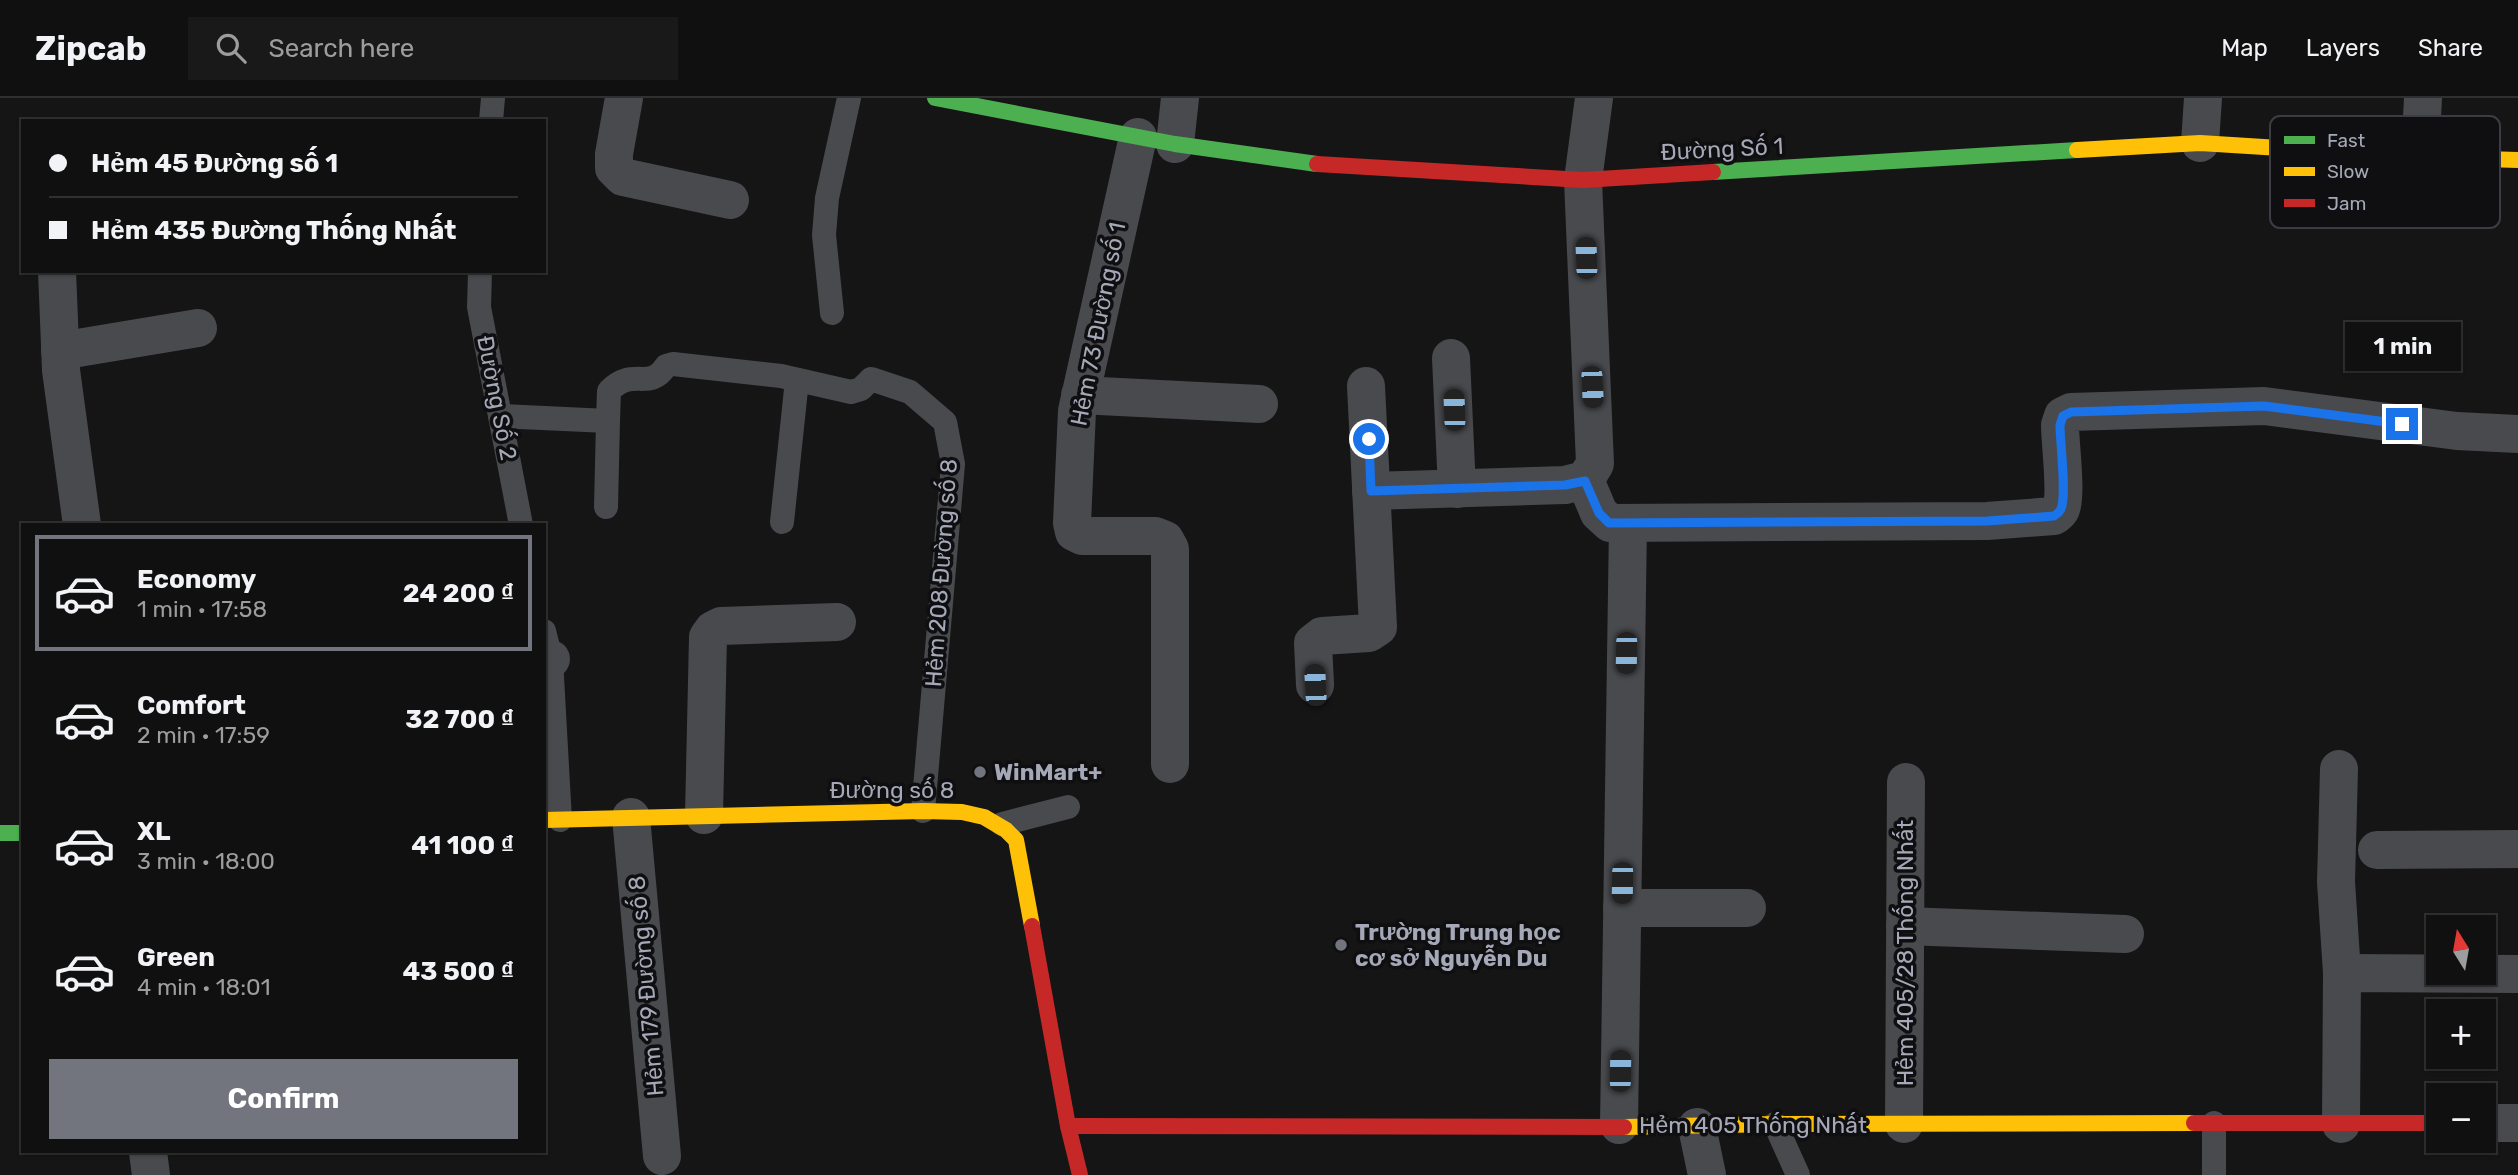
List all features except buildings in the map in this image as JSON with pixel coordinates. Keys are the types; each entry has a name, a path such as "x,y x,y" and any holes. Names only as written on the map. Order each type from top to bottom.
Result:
{"street":[{"path":"624,98 614,154 614,168 623,177 730,200"},
{"name":"Đường Số 1","path":"934,98 1175,144 1319,164 1583,180 2200,143 2270,147"},
{"path":"1175,144 1180,98"},
{"path":"1371,491 1565,485 1585,481 1595,464 1583,180 1594,98"},
{"path":"2200,143 2203,98"},
{"path":"2422,116 2423,98"},
{"name":"Hẻm 73 Đường số 1","path":"1138,137 1077,411 1072,511 1074,532 1082,536 1155,536 1165,540 1170,549 1170,764"},
{"name":"Đường Số 1","path":"2500,159 2518,160"},
{"path":"57,273 60,351 82,523"},
{"path":"60,351 198,328"},
{"path":"1451,358 1457,489"},
{"path":"1315,685 1313,643 1317,639 1322,636 1369,633 1378,627 1366,386"},
{"path":"1080,395 1259,404"},
{"path":"1585,481 1599,513 1609,523 1987,521 2054,516 2060,512 2063,505 2060,425 2063,416 2071,412 2264,406 2457,431 2518,433"},
{"path":"1619,1125 1628,524"},
{"path":"704,816 708,637 713,630 721,626 837,622"},
{"path":"2339,769 2336,882 2342,973 2341,1124"},
{"name":"Hẻm 405/28 Thống Nhất","path":"1904,1124 1906,782"},
{"name":"Đường số 8","path":"552,820 923,811 970,813 1002,824"},
{"name":"Hẻm 179 Đường số 8","path":"631,817 662,1156"},
{"path":"1002,824 1016,840 1068,1126 1080,1175"},
{"path":"0,834 21,833"},
{"path":"2377,850 2518,849"},
{"path":"1622,908 1747,908"},
{"path":"1906,926 2124,934"},
{"path":"2342,973 2518,974"},
{"path":"2496,1123 2518,1123"},
{"name":"Hẻm 405 Thống Nhất","path":"1068,1126 2426,1124"},
{"path":"1697,1127 1707,1175"},
{"path":"148,1153 151,1175"}],"lane":[{"path":"491,119 493,98"},
{"path":"832,313 824,235 827,198 849,98"},
{"name":"Đường Số 2","path":"480,273 479,307 521,523"},
{"path":"606,507 609,391 617,382 629,378 652,379 666,366 673,364 797,380 782,522"},
{"name":"Hẻm 208 Đường số 8","path":"797,380 851,392 861,389 871,379 910,392 945,422 953,464 923,811"},
{"path":"500,416 608,421"},
{"path":"546,649 552,820"},
{"path":"1002,824 1068,807"},
{"path":"2214,1123 2214,1175"},
{"path":"1775,1124 1798,1175"}],"traffic: fast":[{"path":"935,98 1175,144 1317,164"},
{"path":"1713,172 2077,150"},
{"path":"0,833 21,833"}],"traffic: slow":[{"path":"2077,150 2200,143 2270,147"},
{"path":"2500,159 2518,160"},
{"path":"546,820 962,812 984,817 1006,830 1016,840 1032,926"},
{"path":"1624,1127 2194,1123"}],"traffic: jam":[{"path":"1317,164 1583,180 1713,172"},
{"path":"1032,926 1068,1126 1080,1175"},
{"path":"2194,1123 2426,1123"},
{"path":"1068,1126 1624,1127"}],"place":[{"name":"WinMart+","path":"980,772"},
{"name":"Trường Trung học cơ sở Nguyễn Du","path":"1341,945"}],"route":[{"path":"1369,439 1371,491 1565,485 1585,481 1599,513 1609,523 1987,521 2054,516 2060,512 2063,505 2060,425 2063,416 2071,412 2264,406 2402,424"}]}
